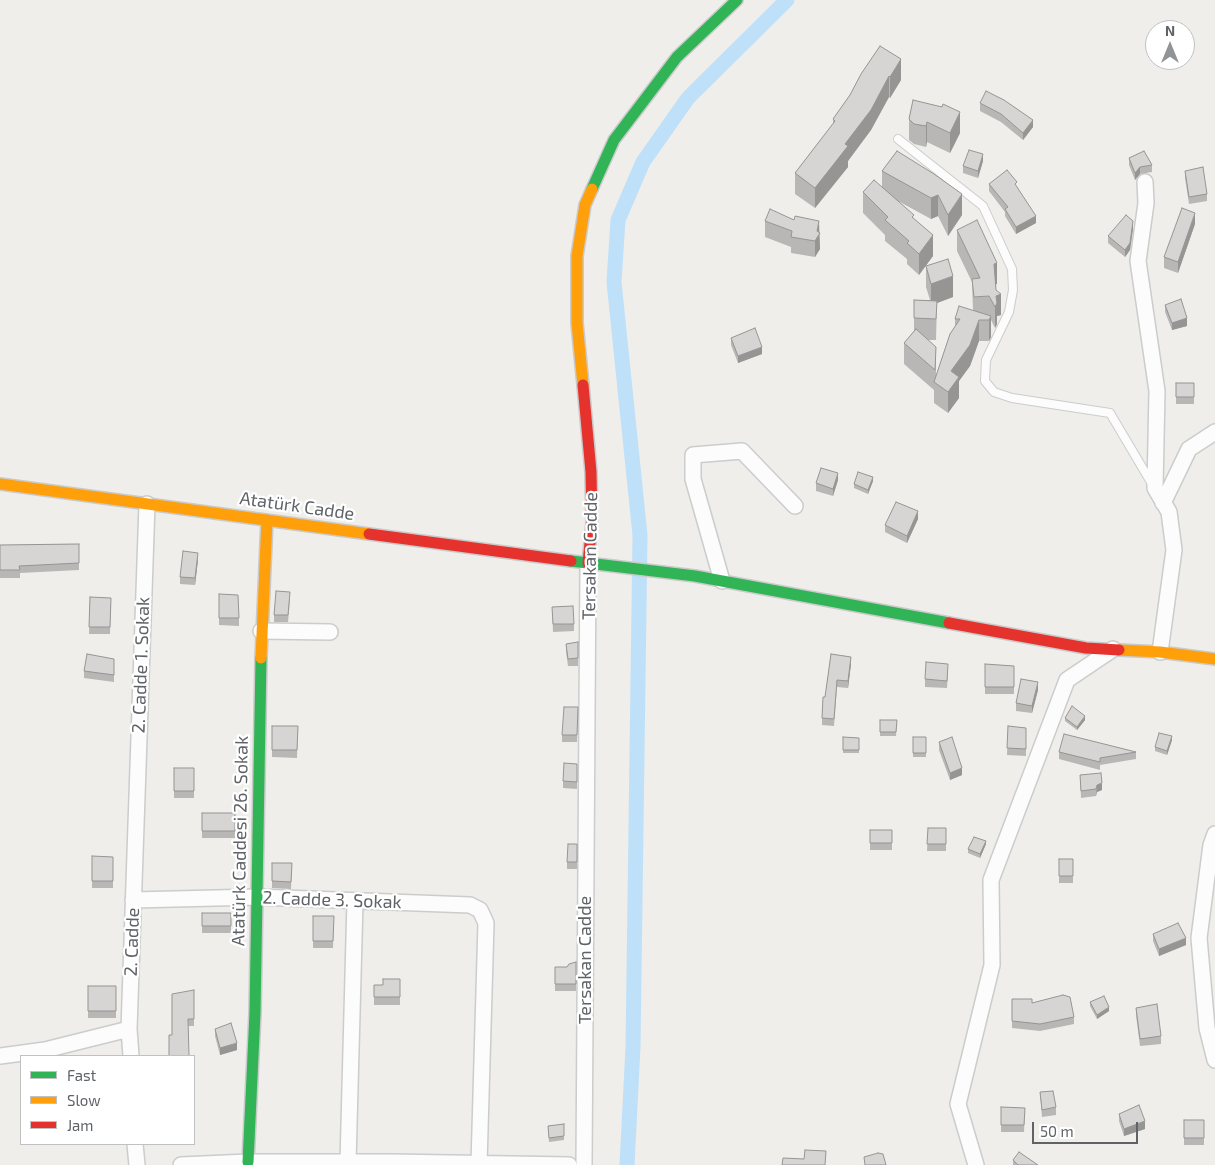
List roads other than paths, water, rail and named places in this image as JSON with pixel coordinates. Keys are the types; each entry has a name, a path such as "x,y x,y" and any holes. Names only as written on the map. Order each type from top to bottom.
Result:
{"street":[{"name":"Tersakan Cadde","path":"584,1165 588,563 592,523 591,472 577,323 577,256 586,205 614,140 677,56 736,0"},
{"path":"1145,182 1146,203 1138,261 1157,391 1155,488 1169,512 1174,550 1160,652"},
{"path":"1163,503 1189,449 1215,432"},
{"path":"722,581 693,479 693,455 742,451 795,506"},
{"name":"Atatürk Cadde","path":"0,484 695,576 1086,648 1160,652 1215,659"},
{"name":"2. Cadde 1. Sokak","path":"136,827 147,504"},
{"name":"Atatürk Caddesi 26. Sokak","path":"248,1162 255,1013 261,632 267,520"},
{"path":"261,632 330,632"},
{"path":"976,1165 958,1104 992,965 990,880 1066,680 1113,649"},
{"name":"2. Cadde","path":"131,1055 129,1029 136,827"},
{"path":"1215,834 1211,845 1200,938 1207,1028 1215,1060"},
{"name":"2. Cadde 3. Sokak","path":"133,900 257,897 470,905 480,910 486,923 484,1164"},
{"path":"348,1164 355,901"},
{"path":"0,1056 45,1050 129,1029"},
{"path":"136,1145 137,1165"},
{"path":"181,1165 248,1162 569,1165"}],"lane":[{"path":"898,139 983,206 1012,269 1013,290 1009,312 986,360 985,381 994,392 1012,398 1110,413 1155,488"}],"waterway":[{"path":"627,1165 633,1047 640,535 614,282 618,220 643,162 688,98 787,0"}]}
